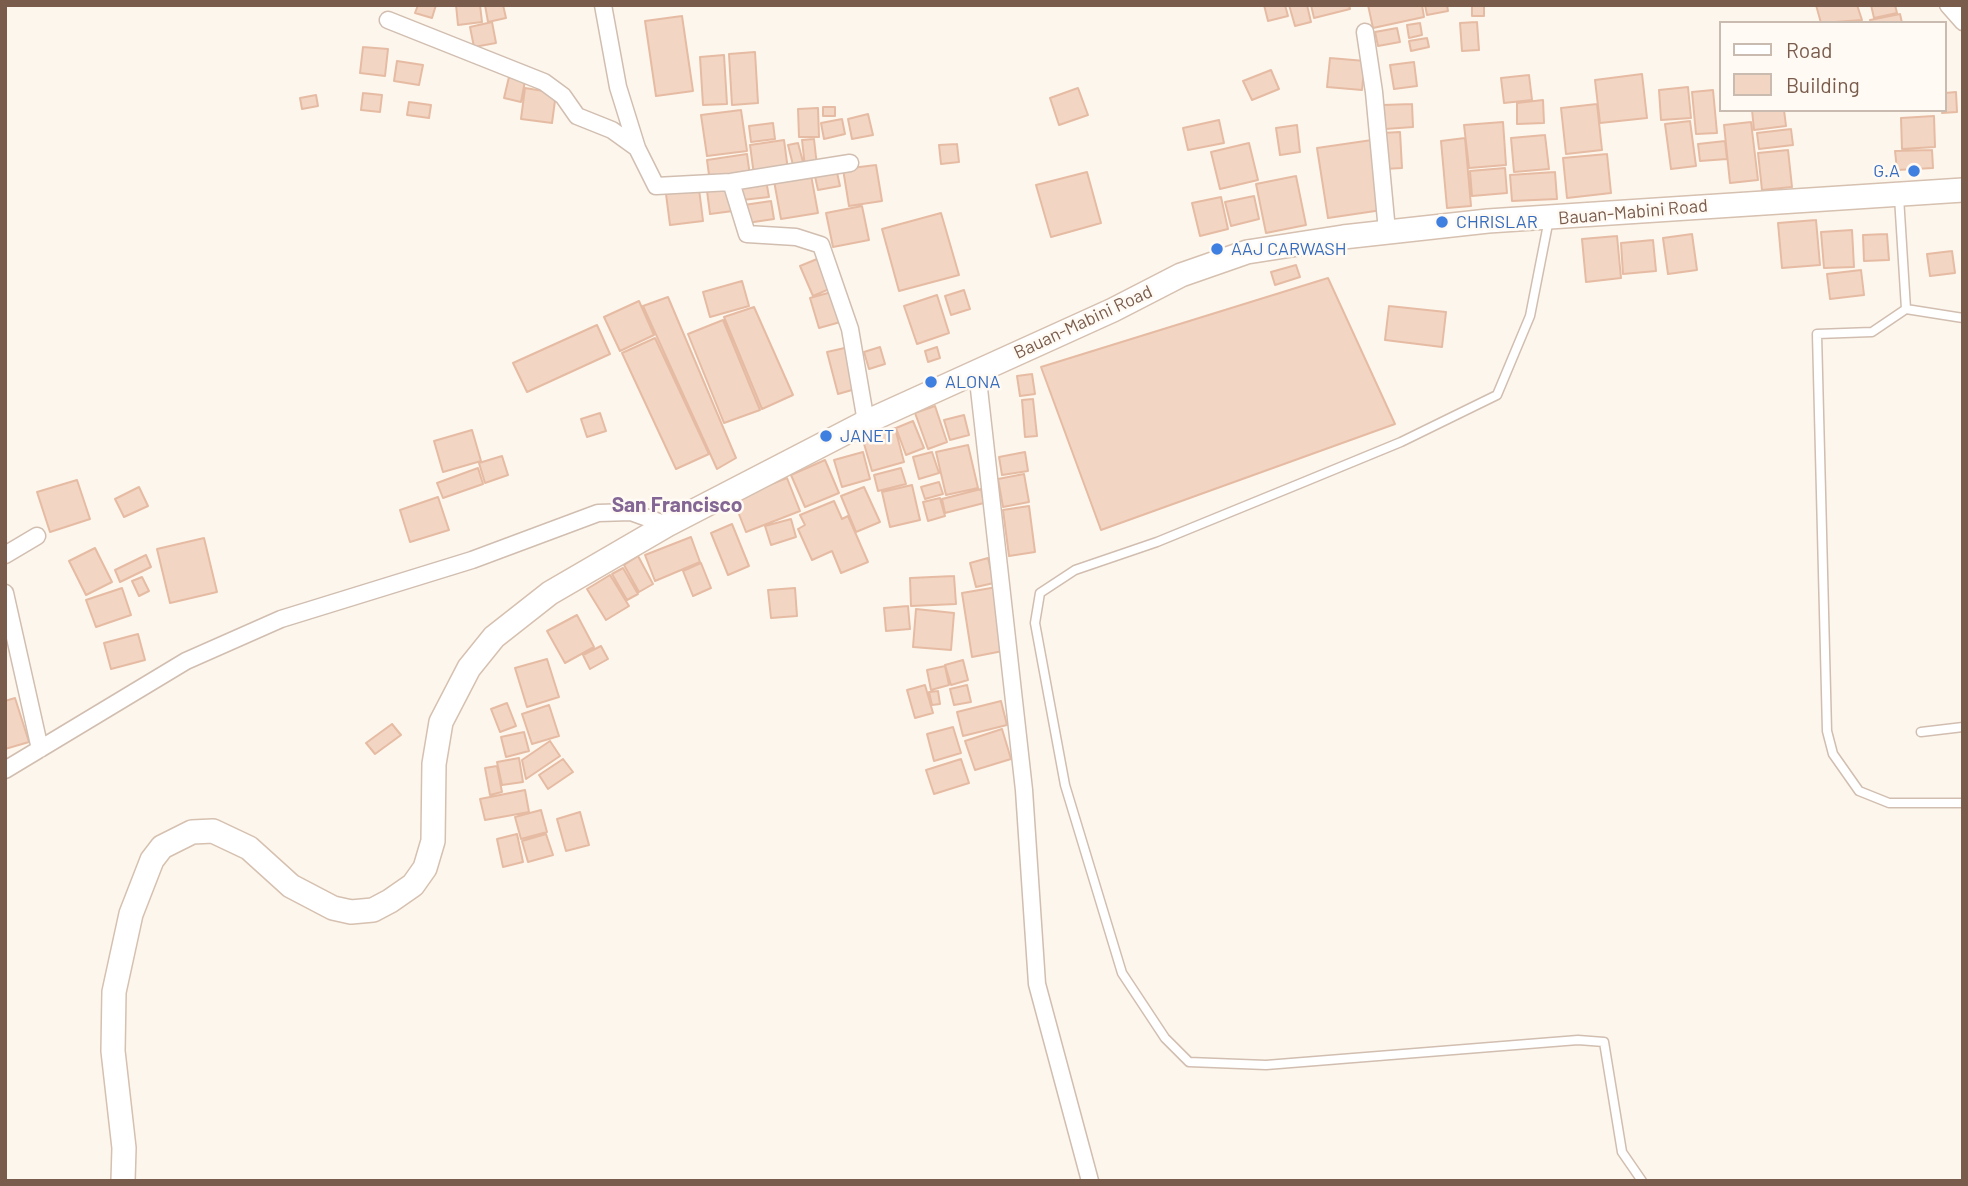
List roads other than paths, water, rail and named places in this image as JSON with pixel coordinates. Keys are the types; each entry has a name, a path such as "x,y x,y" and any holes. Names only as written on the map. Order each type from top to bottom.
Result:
{"main road":[{"name":"Bauan-Mabini Road","path":"123,1181 124,1148 113,1051 114,992 131,914 152,860 162,847 192,831 213,831 249,848 291,886 334,908 351,912 373,910 390,901 414,885 425,868 433,841 434,764 441,722 469,668 494,637 550,593 667,524 866,422 1223,258 1308,241 1488,221 1963,190"}],"street":[{"path":"603,5 618,87 637,148 656,186 731,181 850,163"},
{"path":"1948,5 1963,22"},
{"path":"388,20 544,82 563,96 577,116 612,130 637,148"},
{"path":"1365,32 1374,92 1387,231"},
{"path":"731,181 747,234 796,237 821,245 850,330 866,422"},
{"path":"978,371 1024,790 1037,984 1090,1181"},
{"path":"5,770 186,661 281,619 472,560 598,513 631,512 667,524"},
{"path":"5,555 37,536"},
{"path":"5,593 40,750"}],"lane":[{"path":"1899,193 1906,309"},
{"path":"1549,219 1530,316 1497,394 1401,442 1325,474 1157,542 1075,570 1040,593 1035,623 1065,785 1122,973 1165,1038 1189,1062 1266,1065 1554,1042 1604,1042 1622,1152 1642,1181"},
{"path":"1963,318 1906,309 1872,332 1817,334 1827,731 1833,754 1859,791 1889,803 1963,803"},
{"path":"1920,732 1963,727"}],"place":[{"name":"G.A","path":"1914,171"},
{"name":"CHRISLAR","path":"1442,222"},
{"name":"AAJ CARWASH","path":"1217,249"},
{"name":"ALONA","path":"931,382"},
{"name":"JANET","path":"826,436"}],"district":[{"name":"San Francisco","path":"677,505"}]}
